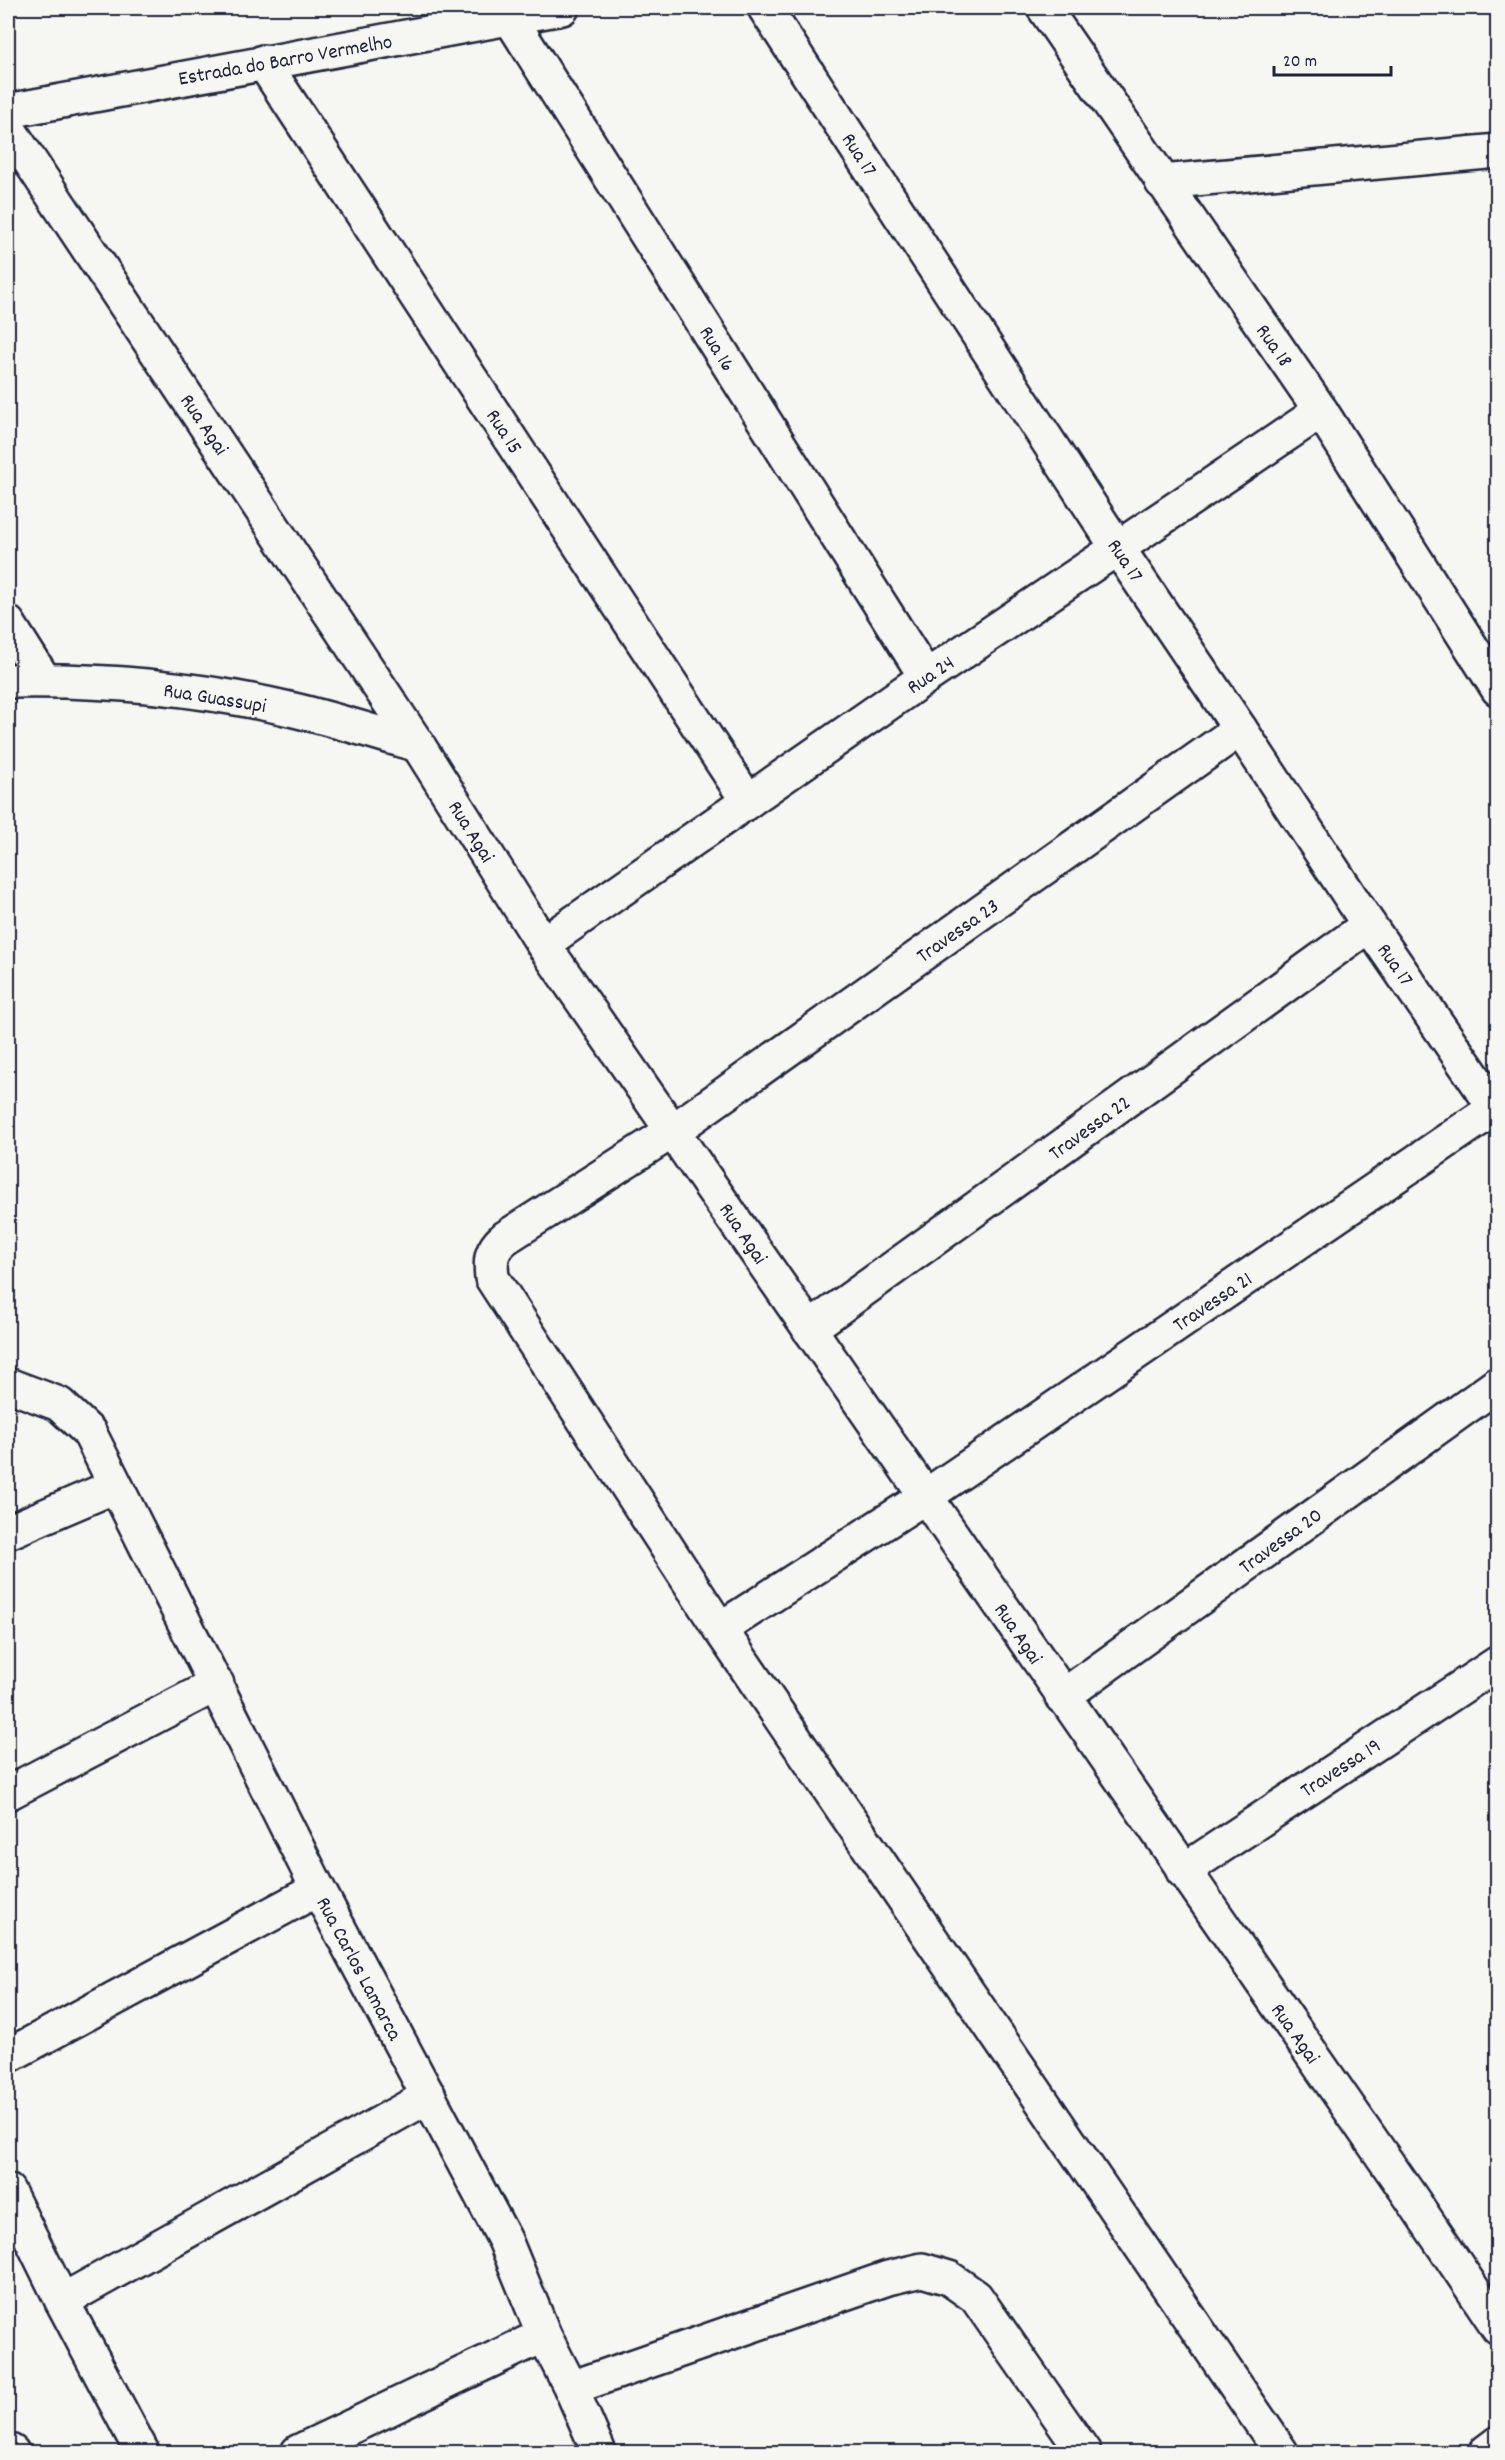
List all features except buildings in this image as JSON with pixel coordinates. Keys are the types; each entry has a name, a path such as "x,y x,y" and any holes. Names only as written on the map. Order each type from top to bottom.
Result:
{"street":[{"name":"Estrada do Barro Vermelho","path":"8,111 562,8"},
{"name":"Rua 17","path":"765,8 1117,547 1369,925 1496,1107"},
{"name":"Rua 18","path":"1044,8 1321,411 1497,689"},
{"name":"Rua 16","path":"510,18 926,677"},
{"name":"Rua 15","path":"263,62 747,800"},
{"name":"Rua Agai","path":"8,128 418,745 543,944 674,1130 1062,1696 1410,2196 1497,2327"},
{"path":"1162,182 1497,151"},
{"name":"Rua 24","path":"543,944 926,677 1321,411"},
{"path":"8,623 44,680"},
{"name":"Rua Guassupi","path":"8,681 116,683 224,696 294,710 418,745"},
{"name":"Travessa 23","path":"1240,729 674,1130 505,1238 495,1247 490,1261 492,1278 720,1629 1281,2452"},
{"name":"Travessa 22","path":"809,1329 1369,925"},
{"name":"Travessa 21","path":"720,1629 926,1496 1496,1107"},
{"name":"Travessa 20","path":"1062,1696 1497,1384"},
{"name":"Rua Carlos Lamarca","path":"8,1385 59,1404 89,1432 318,1889 506,2240 544,2335 571,2388 599,2452"},
{"path":"8,1532 115,1486"},
{"name":"Travessa 19","path":"1183,1871 1497,1663"},
{"path":"8,1793 217,1684"},
{"path":"8,2056 318,1889"},
{"path":"62,2301 429,2096"},
{"path":"8,2191 62,2301 142,2452"},
{"path":"571,2388 888,2278 922,2270 949,2278 976,2297 1084,2452"},
{"path":"298,2452 544,2335"},
{"path":"1486,2452 1497,2443"},
{"path":"8,2450 12,2452"}]}
